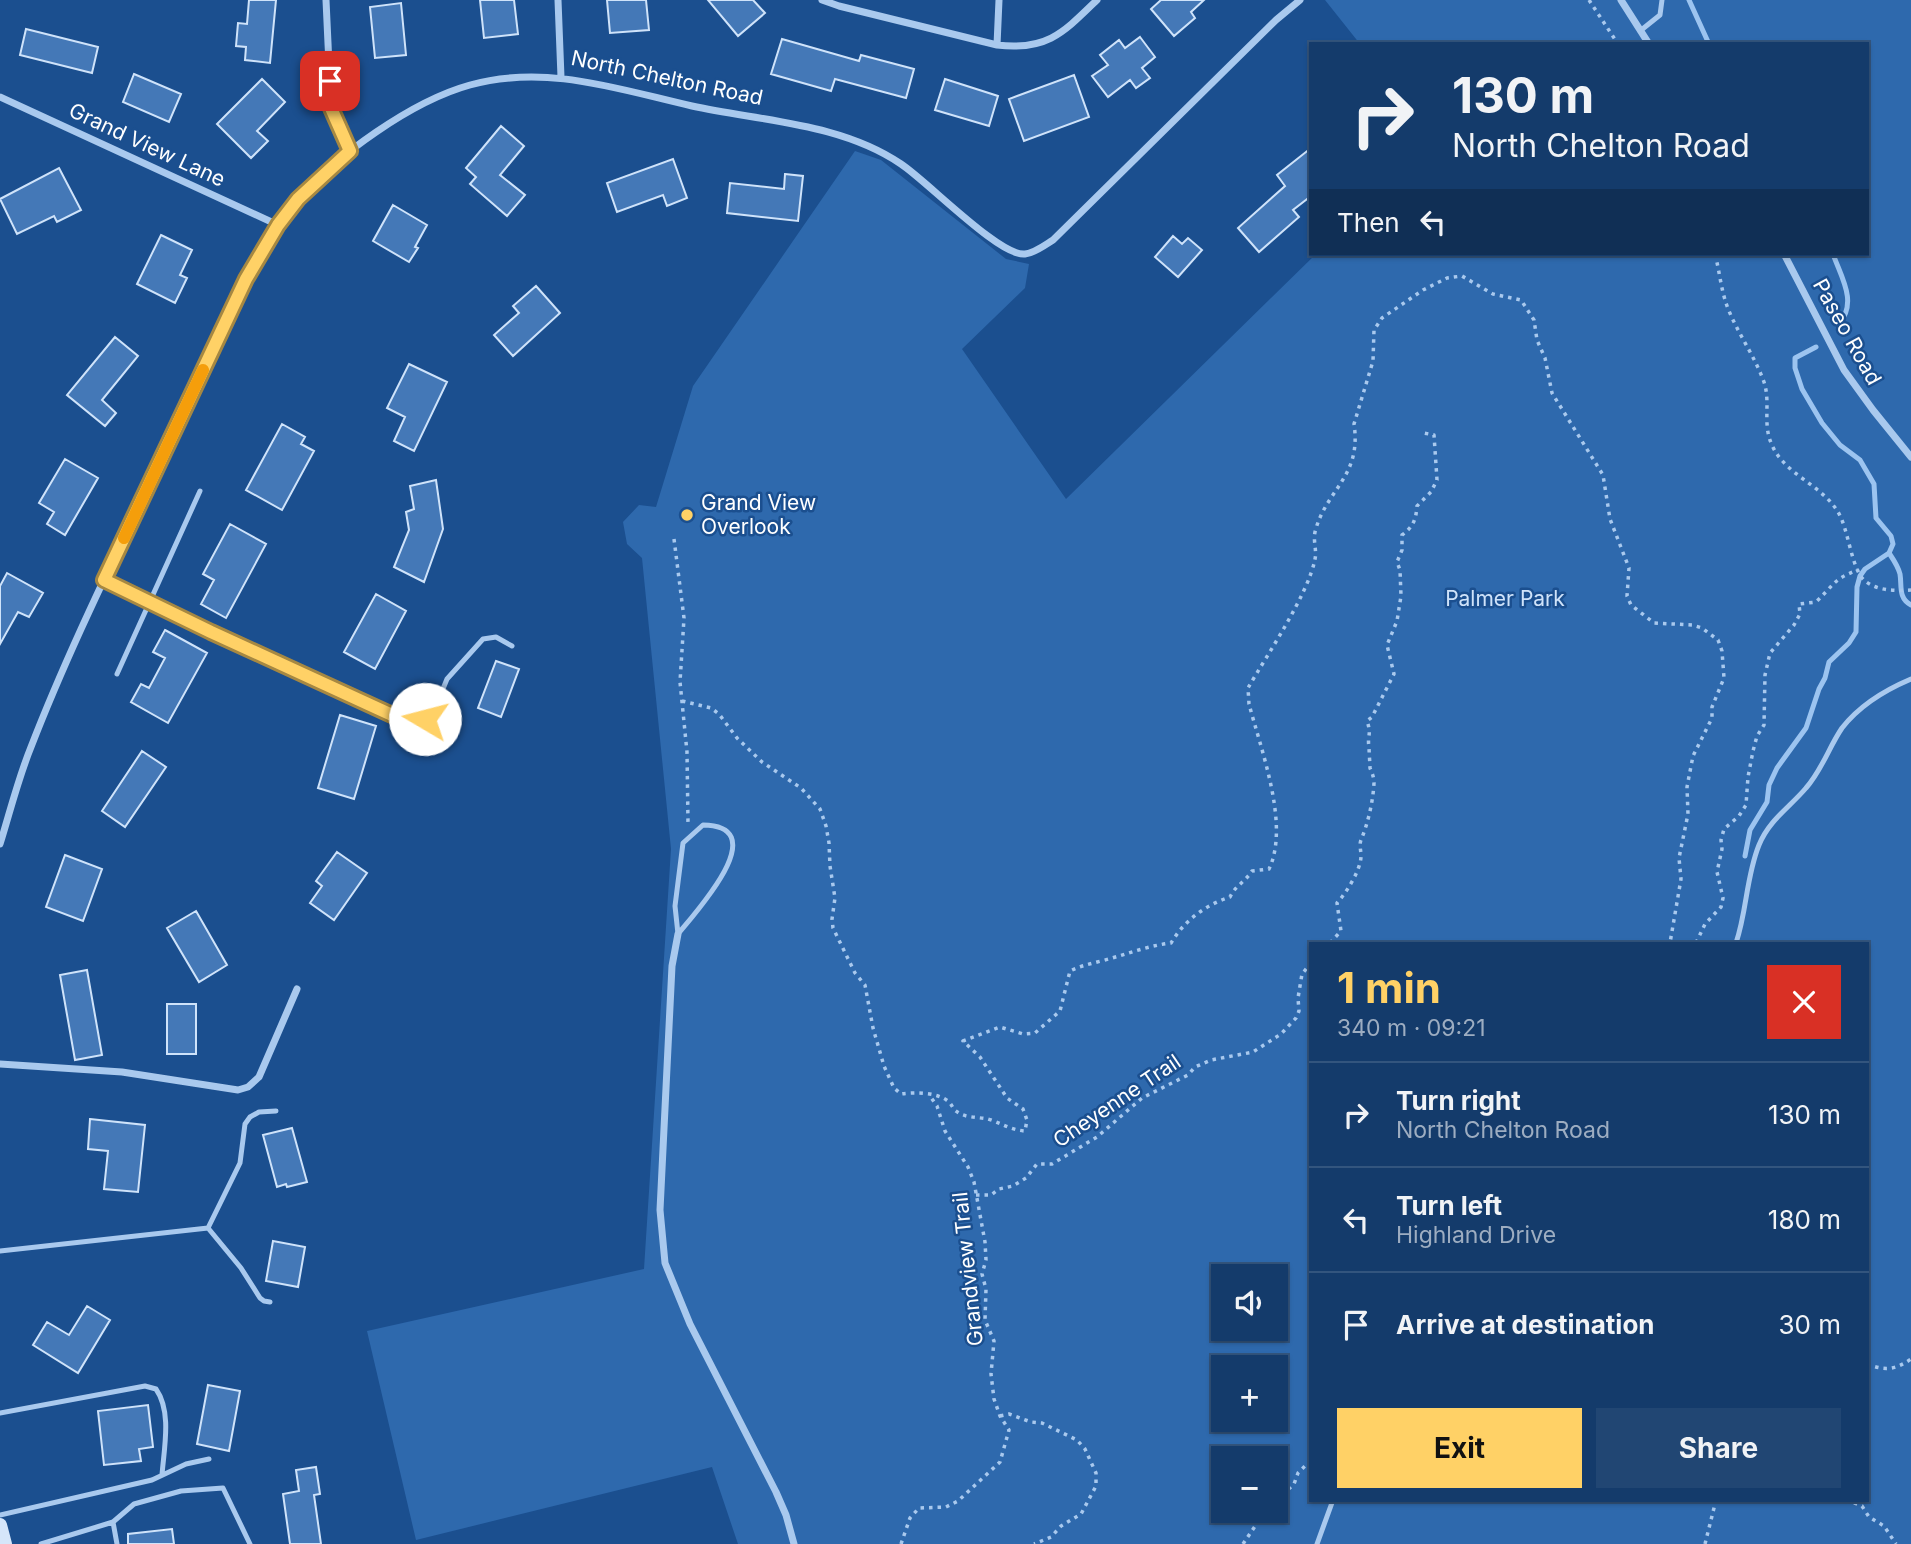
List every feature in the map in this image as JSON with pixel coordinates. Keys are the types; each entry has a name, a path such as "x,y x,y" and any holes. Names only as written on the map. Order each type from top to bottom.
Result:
{"street":[{"path":"326,0 331,108 350,151"},
{"path":"558,0 561,77"},
{"path":"822,0 997,45 1024,47 1045,41 1072,24 1097,0"},
{"path":"997,45 999,0"},
{"name":"North Chelton Road","path":"0,844 29,750 104,580 246,279 278,225 306,191 350,151 390,123 450,92 470,85 518,77 561,77 705,109 803,127 858,141 881,152 921,178 995,242 1024,255 1053,240 1276,20 1300,0"},
{"path":"1621,0 1648,42"},
{"name":"Grand View Lane","path":"0,97 278,225"},
{"name":"Paseo Road","path":"1785,256 1844,370 1872,410 1911,457"},
{"path":"678,934 672,966 660,1210 665,1263 690,1324 776,1492 794,1544"},
{"path":"0,1064 122,1072 238,1090 248,1087 260,1077 297,989"},
{"path":"0,1525 5,1544"}],"lane":[{"path":"1640,31 1660,15 1662,0"},
{"path":"117,674 200,491"},
{"path":"104,580 392,715 425,719 436,706 447,679 483,639 496,637 512,646"},
{"path":"1736,942 1746,909 1749,874 1767,828 1811,783 1842,729 1856,714 1873,699 1911,679"},
{"path":"703,825 715,825 726,830 732,840 733,856 709,896 678,934 675,906 683,843 703,825"},
{"path":"208,1228 240,1163 245,1124 259,1112 276,1111"},
{"path":"0,1251 208,1228"},
{"path":"208,1228 233,1257 260,1298 270,1302"},
{"path":"0,1413 145,1386 156,1389 162,1398 165,1430 162,1475"},
{"path":"0,1515 152,1480 186,1464 209,1459"},
{"path":"41,1544 113,1522 134,1504 181,1491 223,1488 250,1544"},
{"path":"1317,1544 1332,1502"},
{"path":"113,1522 117,1544"}],"path":[{"path":"1589,0 1617,42"},
{"path":"1715,256 1725,302 1764,383 1767,396 1766,423 1772,447 1792,470 1831,502 1846,528 1860,576 1873,586 1887,590 1911,590"},
{"path":"682,701 711,708 719,714 737,738 762,762 801,788 820,809 829,842 835,898 833,928 855,973 865,985 873,1028 894,1088 901,1094 914,1092 941,1097 950,1102 955,1111 969,1117 988,1119 1015,1130 1024,1130 1027,1119 1023,1109 1007,1098 980,1057 963,1041 1000,1027 1023,1034 1035,1032 1060,1011 1070,971 1084,964 1099,962 1151,945 1171,943 1176,934 1203,907 1230,897 1235,887 1245,881 1252,871 1269,869 1274,858 1276,834 1274,800 1249,704 1248,688 1307,582 1315,558 1315,533 1324,511 1351,468 1356,434 1354,424 1373,361 1374,330 1382,318 1423,290 1447,278 1462,276 1493,294 1521,300 1534,320 1552,393 1603,475 1610,519 1629,568 1627,596 1631,605 1654,623 1702,628 1718,640 1722,651 1724,678 1712,707 1712,718 1693,756 1686,787 1688,814 1679,858 1681,879 1670,942"},
{"path":"1331,942 1341,931 1337,903 1347,892 1361,858 1361,840 1366,832 1373,798 1374,783 1369,766 1372,754 1368,747 1371,733 1367,721 1372,717 1394,674 1387,645 1399,608 1400,570 1397,562 1402,550 1402,535 1416,519 1416,506 1431,492 1437,480 1434,435 1424,433"},
{"path":"674,539 684,618 680,682 687,752 687,819 692,833"},
{"path":"1696,942 1703,926 1721,907 1723,898 1717,872 1722,849 1721,840 1726,827 1741,814 1746,802 1748,774 1756,737 1764,725 1765,675 1770,653 1794,625 1800,614 1799,604 1816,602 1835,581 1858,570"},
{"name":"Cheyenne Trail","path":"976,1195 991,1195 999,1189 1013,1186 1026,1178 1037,1164 1052,1164 1097,1137 1142,1098 1188,1075 1195,1067 1211,1060 1253,1052 1282,1034 1299,1011 1302,974 1309,965"},
{"name":"Grandview Trail","path":"901,1544 910,1518 919,1508 946,1507 958,1501 999,1462 1009,1430 993,1399 991,1374 994,1341 985,1320 982,1274 986,1260 985,1242 974,1182 968,1167 945,1131 937,1106 930,1096"},
{"path":"1869,1365 1883,1370 1898,1368 1911,1359"},
{"path":"1000,1416 1009,1414 1042,1423 1077,1440 1096,1473 1096,1486 1081,1514 1061,1526 1051,1537 1034,1544"},
{"path":"1288,1490 1294,1484 1298,1473 1309,1462"},
{"path":"1705,1544 1716,1502"},
{"path":"1851,1502 1862,1506 1870,1517 1884,1526 1896,1544"},
{"path":"1243,1544 1257,1523"}],"green space":[{"name":"Palmer Park","path":"1325,0 1911,0 1911,1544 738,1544 712,1467 416,1540 367,1331 644,1269 671,849 642,558 627,544 623,522 639,505 656,507 693,386 855,151 881,160 1006,259 1029,264 1025,288 962,349 1066,499 1314,256 1869,256 1869,42 1358,42"}],"building":[{"path":"249,0 276,0 270,63 245,60 246,47 236,46 238,23 247,24"},
{"path":"480,0 514,0 518,34 484,38"},
{"path":"607,0 646,0 649,30 610,33"},
{"path":"708,0 753,0 765,13 738,36"},
{"path":"1161,0 1204,0 1191,12 1195,18 1174,36 1151,9"},
{"path":"401,3 406,55 375,58 370,7"},
{"path":"26,29 98,47 92,73 20,55"},
{"path":"1140,37 1155,57 1142,68 1150,78 1136,88 1130,80 1108,97 1092,76 1108,65 1100,55 1119,40 1125,48"},
{"path":"782,39 859,61 861,55 914,69 906,98 835,79 831,91 771,74"},
{"path":"134,74 181,94 169,122 123,102"},
{"path":"1074,75 1089,117 1024,141 1009,99"},
{"path":"262,79 285,102 257,131 268,141 251,158 217,124"},
{"path":"945,79 998,96 989,126 935,110"},
{"path":"501,126 524,146 500,175 525,195 507,216 470,184 476,177 466,168"},
{"path":"1309,150 1309,198 1293,210 1299,217 1259,252 1238,228 1285,186 1277,175"},
{"path":"673,159 687,198 667,206 663,195 617,212 607,183"},
{"path":"59,168 81,210 57,222 54,216 17,234 0,199"},
{"path":"785,174 803,176 798,221 727,213 730,183 784,189"},
{"path":"393,205 427,225 409,262 373,241"},
{"path":"161,235 192,250 180,275 187,278 175,303 137,284"},
{"path":"1173,236 1182,244 1188,238 1202,250 1178,277 1155,257"},
{"path":"536,286 560,313 513,356 494,335 519,313 513,306"},
{"path":"115,337 138,356 102,400 116,413 105,426 67,395"},
{"path":"409,364 447,382 414,451 394,441 405,417 387,408"},
{"path":"282,424 305,437 301,444 314,451 282,510 246,490"},
{"path":"65,459 98,478 65,535 47,524 54,512 39,503"},
{"path":"436,480 443,529 424,582 394,567 409,530 406,512 414,509 410,486"},
{"path":"230,524 266,544 226,618 201,604 214,580 203,574"},
{"path":"7,573 43,593 29,617 18,612 0,644 0,586"},
{"path":"376,594 406,611 375,669 344,652"},
{"path":"165,630 207,653 168,723 131,702 141,684 149,688 165,658 153,652"},
{"path":"496,661 519,669 501,717 478,708"},
{"path":"340,715 376,726 354,799 318,788"},
{"path":"142,751 166,767 125,827 102,811"},
{"path":"337,852 367,873 334,920 310,903 322,886 316,881"},
{"path":"65,855 102,869 83,921 46,907"},
{"path":"196,911 227,965 199,982 167,928"},
{"path":"87,970 102,1055 75,1060 60,975"},
{"path":"167,1004 196,1004 196,1054 167,1054"},
{"path":"90,1119 145,1125 138,1192 104,1189 108,1151 88,1149"},
{"path":"292,1128 307,1182 277,1187 263,1135"},
{"path":"273,1241 305,1247 298,1287 266,1281"},
{"path":"87,1306 110,1320 78,1373 33,1345 47,1322 69,1335"},
{"path":"208,1385 240,1391 229,1451 197,1444"},
{"path":"148,1405 153,1447 139,1449 141,1461 104,1465 98,1411"},
{"path":"316,1467 320,1494 314,1495 321,1544 290,1544 283,1494 299,1491 296,1470"},
{"path":"172,1529 174,1544 128,1544 128,1534"}],"waterway":[{"path":"1689,0 1708,42"},
{"path":"1834,256 1848,298 1845,316 1839,324"},
{"path":"1745,856 1750,830 1767,802 1769,785 1777,768 1806,728 1829,662 1849,643 1856,632 1857,587 1860,576 1865,569 1889,553 1893,544 1891,536 1876,518 1874,484 1860,460 1840,445 1822,423 1802,389 1795,368 1795,358 1816,347"},
{"path":"1889,553 1899,571 1902,595 1911,605"}],"slow traffic":[{"path":"124,538 203,370"}],"place":[{"name":"Grand View Overlook","path":"687,515"}],"route":[{"path":"330,81 331,108 350,151 298,199 278,225 246,279 104,580 392,715 425,719"}]}
